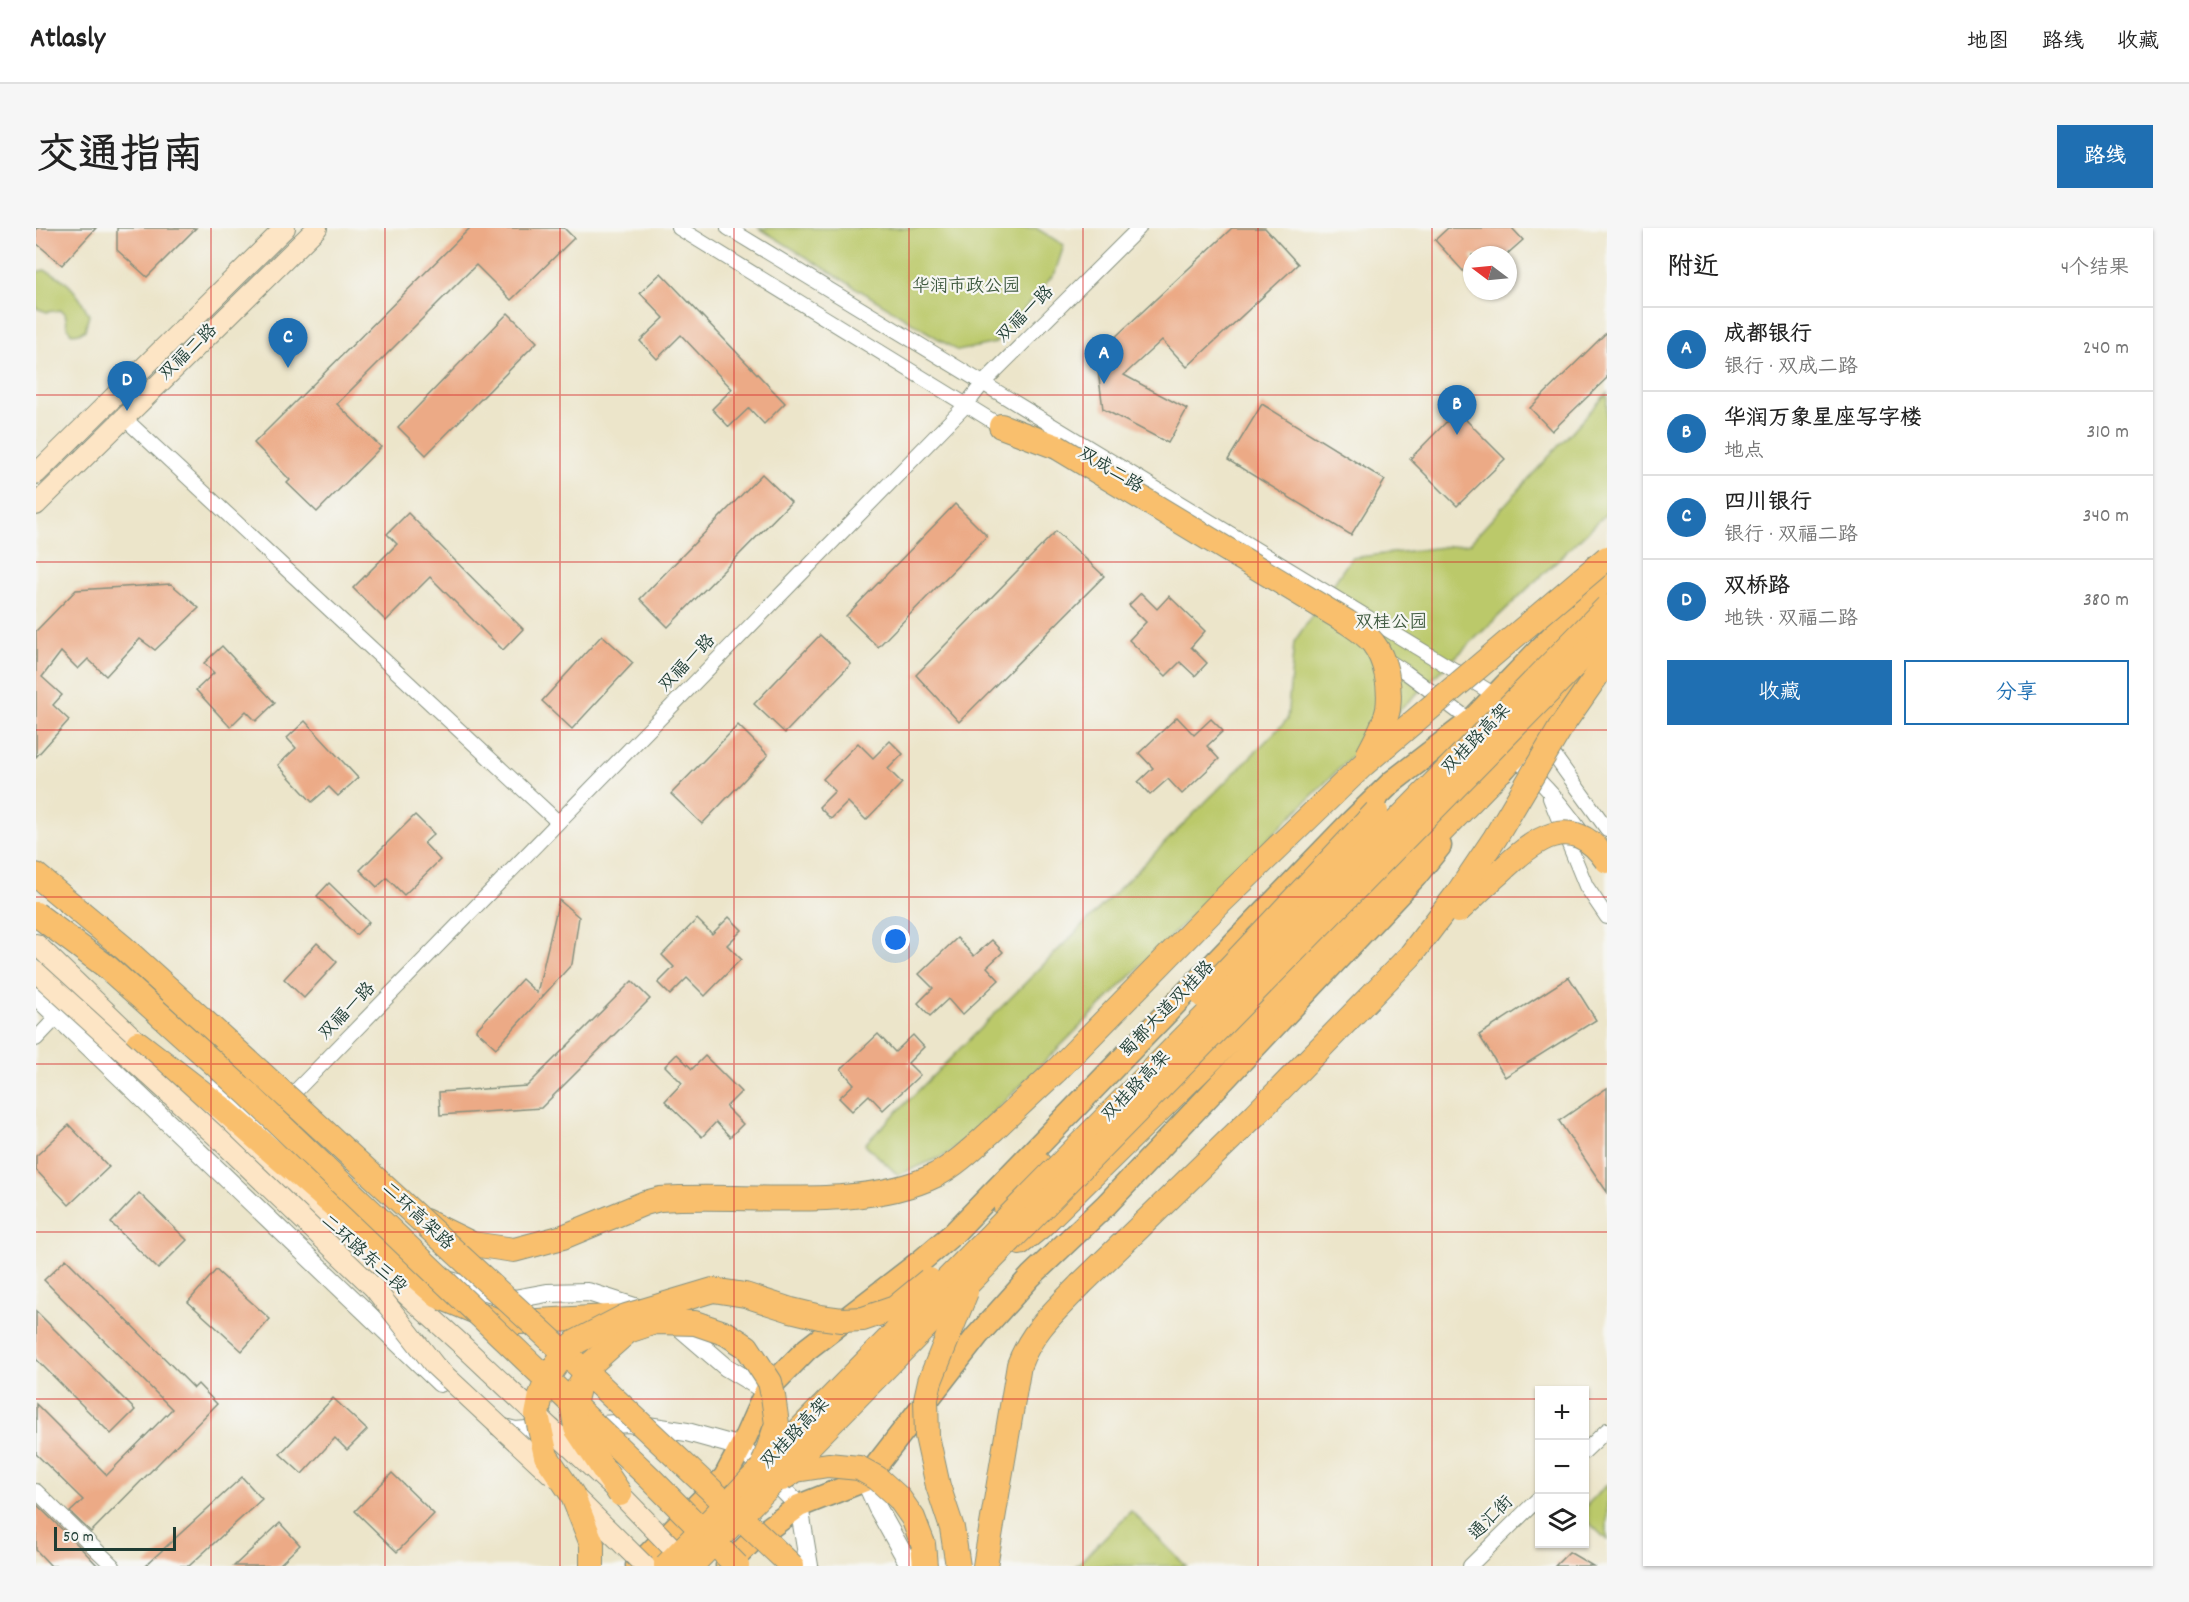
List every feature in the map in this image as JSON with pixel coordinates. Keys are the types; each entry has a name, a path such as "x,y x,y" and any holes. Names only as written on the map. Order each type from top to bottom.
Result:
{"highway":[{"path":"1001,426 1057,447 1347,622 1372,642 1381,657 1387,676 1388,710 1364,764"},
{"path":"418,1218 472,1244 514,1250 563,1237 660,1199 847,1196 874,1193 936,1175 964,1156 1056,1071 1221,902 1364,764 1607,558"},
{"name":"双桂路高架","path":"691,1566 764,1479 1607,607"},
{"name":"双桂路高架","path":"963,1272 1607,632"},
{"path":"1410,956 1458,893 1495,838 1561,727 1607,659"},
{"path":"592,1566 592,1544 572,1494 546,1456 537,1415 541,1395 549,1375 566,1351 576,1342 626,1316 713,1290 745,1295 820,1317 842,1320 863,1319 895,1308 1040,1227 1406,868 1514,757"},
{"path":"895,1308 956,1258 991,1222 1039,1164 1094,1113 1376,812"},
{"path":"985,1566 1019,1365 1034,1334 1080,1285 1247,1122 1410,956 1525,848 1541,838 1556,833 1580,837 1600,850 1607,861"},
{"name":"二环高架路","path":"36,875 132,956 605,1389 792,1566"},
{"name":"二环高架路","path":"36,914 107,966 263,1108 650,1478 737,1566"},
{"path":"138,1043 222,1108 438,1296 502,1323 626,1316"},
{"path":"958,1566 952,1528 938,1486 927,1436 926,1399 963,1272 1039,1164"},
{"path":"620,1494 576,1428 573,1409 578,1388 592,1363 627,1331 655,1322 695,1323 727,1334 747,1347 770,1382 777,1424 764,1479 796,1470 828,1465 859,1468 877,1478 899,1498 913,1518 923,1544 925,1566"},
{"name":"双桂路高架","path":"666,1566 764,1479"}],"main road":[{"name":"双福二路","path":"36,474 285,228"},
{"name":"双福二路","path":"36,506 123,417 317,228"},
{"name":"蜀都大道双桂路","path":"637,1566 725,1477 766,1391 807,1349 954,1233 1359,814 1392,782 1471,721 1607,579"},
{"path":"728,1566 753,1540 799,1506 865,1480 972,1342 1031,1276 1106,1205 1415,877 1536,731 1607,659"},
{"path":"1376,812 1471,721"},
{"name":"二环路东三段","path":"36,944 250,1153 461,1344 620,1494 691,1566"},
{"name":"二环路东三段","path":"36,972 214,1134 374,1288 435,1366 645,1566"},
{"path":"906,1273 972,1342"}],"street":[{"name":"双成二路","path":"679,228 1404,671 1471,721 1545,785 1574,819 1607,872"},
{"name":"双成二路","path":"728,228 1496,695 1536,731 1607,829"},
{"name":"双福一路","path":"262,1125 966,405 983,383 1139,228"},
{"path":"123,417 558,822"},
{"path":"1545,785 1586,886 1607,917"},
{"path":"36,900 262,1125 392,1242 435,1277 514,1299 547,1293 588,1292 669,1318 726,1367 766,1391"},
{"path":"36,996 482,1422 515,1431 628,1423 687,1432 741,1447 799,1506 809,1566"},
{"path":"36,1039 58,1016"},
{"path":"1589,1447 1607,1430"},
{"path":"865,1480 877,1507 910,1566"},
{"path":"36,1491 113,1566"},
{"name":"通汇街","path":"1470,1566 1535,1501"}],"green space":[{"name":"华润市政公园","path":"759,228 1036,228 1064,245 1055,273 995,343 958,351"},
{"path":"44,270 65,282 81,301 89,315 85,330 71,333 65,313 61,310 47,312 36,308 36,272"},
{"name":"双桂公园","path":"1607,393 1607,513 1361,747 982,1124 946,1155 898,1175 865,1144 1287,720 1294,642 1351,558 1469,544"},
{"path":"1607,1484 1607,1540 1589,1523 1589,1503"},
{"path":"1131,1511 1186,1566 1076,1566"}],"building":[{"path":"36,228 96,228 62,265 36,243"},
{"path":"117,228 196,228 147,277 117,250"},
{"path":"470,228 564,228 574,238 511,300 476,265 337,404 381,447 317,512 287,483 290,480 254,443"},
{"path":"1232,228 1265,228 1298,264 1187,367 1162,340 1124,375 1187,409 1168,443 1103,409 1096,355"},
{"path":"1448,228 1512,228 1523,240 1516,246 1463,246 1463,271 1435,240"},
{"path":"661,273 785,403 764,424 749,408 729,427 712,409 732,389 681,335 657,359 640,341 664,318 640,293"},
{"path":"508,313 537,342 426,455 398,427"},
{"path":"1607,332 1607,378 1552,431 1530,408"},
{"path":"1262,404 1385,480 1351,535 1228,460"},
{"path":"1457,411 1505,459 1457,506 1410,459"},
{"path":"762,474 791,502 668,627 640,599"},
{"path":"955,504 987,536 878,647 846,616"},
{"path":"408,513 523,629 503,650 430,577 386,621 353,588 397,544 387,534"},
{"path":"1056,531 1104,576 959,722 916,675"},
{"path":"171,584 199,608 155,650 140,639 106,676 88,659 78,669 61,652 42,677 62,695 53,705 69,720 36,757 36,631 76,590"},
{"path":"1141,593 1157,609 1169,596 1205,631 1191,647 1207,663 1195,676 1180,662 1166,676 1129,640 1146,622 1129,605"},
{"path":"602,635 633,663 572,729 542,701"},
{"path":"820,635 851,664 785,733 754,704"},
{"path":"222,646 275,703 256,721 246,711 230,727 196,690 214,673 204,663"},
{"path":"1177,717 1194,735 1211,719 1223,731 1207,746 1219,759 1182,794 1168,779 1150,795 1138,782 1153,768 1139,753"},
{"path":"305,721 358,778 338,796 329,787 312,802 278,765 296,748 287,738"},
{"path":"738,725 768,755 702,824 671,794"},
{"path":"890,741 903,754 888,769 902,783 866,820 848,802 831,819 819,807 835,791 823,779 858,743 873,758"},
{"path":"415,815 434,834 424,843 440,860 404,895 387,878 377,887 360,870"},
{"path":"329,883 369,922 356,935 317,896"},
{"path":"559,900 579,917 572,964 496,1048 476,1030 522,979 537,993"},
{"path":"729,917 742,930 727,945 741,959 705,996 687,978 670,995 658,983 674,967 662,955 697,919 712,934"},
{"path":"957,938 974,956 992,940 1003,952 987,967 999,980 962,1015 948,999 930,1016 918,1003 933,988 919,974"},
{"path":"317,943 337,962 304,998 284,979"},
{"path":"1569,977 1596,1020 1505,1077 1479,1035"},
{"path":"632,981 650,999 541,1108 440,1115 439,1092 527,1086"},
{"path":"878,1034 895,1052 913,1035 924,1047 908,1063 920,1075 883,1110 869,1095 852,1111 839,1098 854,1084 841,1069"},
{"path":"677,1054 692,1069 705,1056 741,1092 726,1107 743,1124 730,1137 716,1122 702,1137 665,1101 682,1083 665,1066"},
{"path":"1607,1088 1607,1192 1559,1121"},
{"path":"69,1125 109,1167 69,1205 36,1170 36,1156"},
{"path":"139,1193 187,1240 158,1269 111,1223"},
{"path":"66,1259 194,1388 198,1384 217,1404 91,1532 70,1512 83,1500 36,1454 36,1404 107,1475 172,1409 44,1280"},
{"path":"216,1270 270,1319 242,1351 188,1302"},
{"path":"36,1311 135,1410 111,1434 36,1359"},
{"path":"333,1398 367,1430 347,1450 335,1438 302,1474 280,1454"},
{"path":"392,1473 434,1514 397,1552 355,1511"},
{"path":"242,1477 262,1499 189,1566 145,1566"},
{"path":"36,1504 98,1566 51,1566 36,1550"},
{"path":"280,1523 300,1545 278,1566 234,1566"},
{"path":"1569,1552 1593,1566 1555,1566"}],"place":[{"name":"四川银行","path":"288,368"},
{"name":"成都银行","path":"1104,384"},
{"name":"双桥路","path":"127,411"},
{"name":"华润万象星座写字楼","path":"1457,435"}]}
